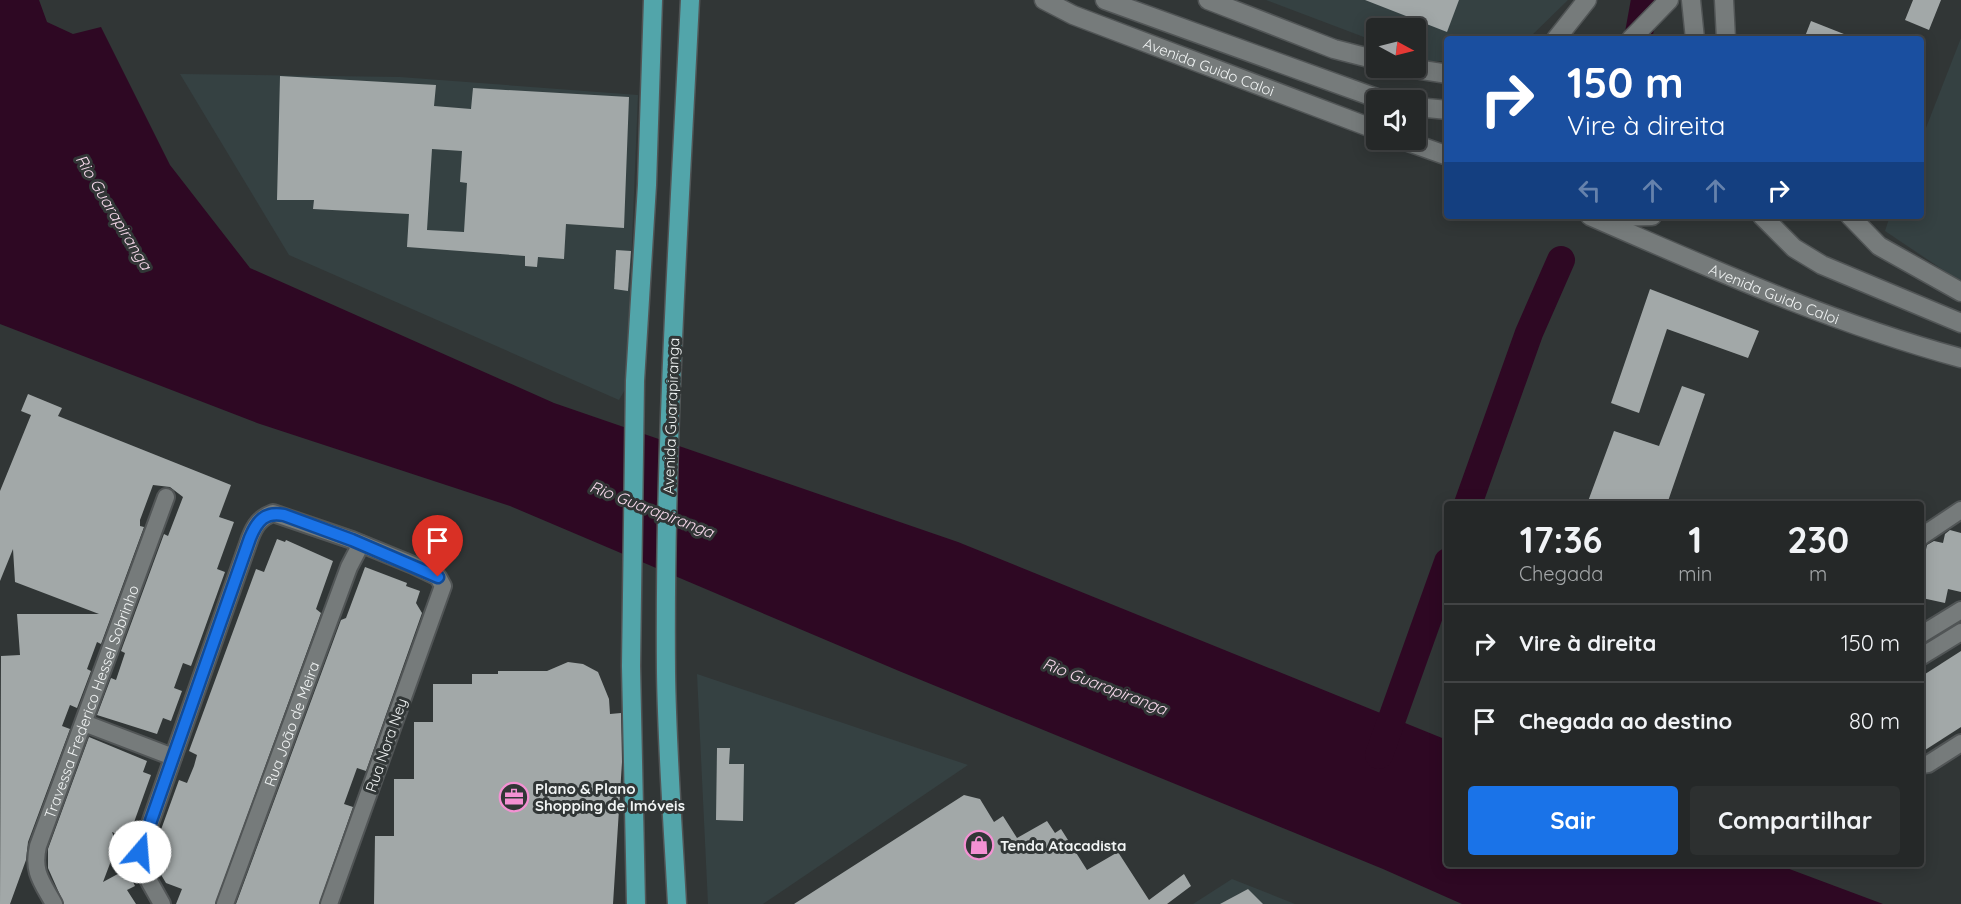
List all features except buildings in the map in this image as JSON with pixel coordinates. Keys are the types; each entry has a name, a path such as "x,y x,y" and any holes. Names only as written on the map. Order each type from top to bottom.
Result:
{"main road":[{"path":"636,904 631,666 635,381 647,185 653,0"},
{"name":"Avenida Guarapiranga","path":"677,904 666,674 670,401 690,0"},
{"name":"Avenida Guido Caloi","path":"1044,0 1073,15 1366,126"},
{"path":"1105,0 1366,94"},
{"path":"1208,0 1334,49 1366,57"},
{"path":"1559,36 1587,0"},
{"path":"1634,36 1669,0"},
{"path":"1691,0 1695,36"},
{"path":"1724,0 1726,36"},
{"path":"1554,36 1571,22"},
{"path":"1426,71 1444,73"},
{"path":"1426,109 1444,110"},
{"path":"1426,148 1444,155"},
{"name":"Avenida Guido Caloi","path":"1598,219 1804,308 1852,326 1961,358"},
{"path":"1765,219 1794,248 1822,265 1961,323"},
{"path":"1853,219 1879,246 1961,292"}],"street":[{"name":"Travessa Frederico Hessel Sobrinho","path":"54,904 37,872 34,860 166,497"},
{"path":"1924,535 1961,510"},
{"path":"162,904 144,872 140,852 255,525 264,516 273,513 361,544"},
{"name":"Rua Nora Ney","path":"329,904 443,586 438,577 361,544"},
{"name":"Rua João de Meira","path":"225,904 349,567 361,544"},
{"path":"1924,633 1961,610"},
{"path":"1924,655 1961,632"},
{"path":"84,723 173,757"},
{"path":"1924,765 1961,743"}],"shaded area":[{"path":"1266,0 1568,0 1531,36 1444,36 1444,61 1426,60 1426,18 1366,18 1366,38"},
{"path":"1961,38 1961,282 1885,231 1889,219 1924,219 1924,133"},
{"path":"180,74 400,77 638,95 626,388 619,400 289,255"},
{"path":"697,674 968,765 763,904 708,904"},
{"path":"1232,879 1295,904 1193,904"}],"water":[{"name":"Rio Guarapiranga","path":"0,0 39,0 47,22 73,34 101,27 170,165 250,268 554,403 958,542 1444,739 1444,867 1784,867 1883,904 1462,904 1383,869 899,671 510,506 257,423 0,324"}],"waterway":[{"path":"1639,36 1645,0"},
{"path":"1469,501 1529,333 1561,260"},
{"path":"1379,755 1444,573"}],"place":[{"name":"Plano & Plano Shopping de Imóveis","path":"514,797"},
{"name":"Tenda Atacadista","path":"979,845"}],"route":[{"path":"140,852 236,584 250,538 255,525 264,516 273,513 284,515 352,540 438,577"}]}
